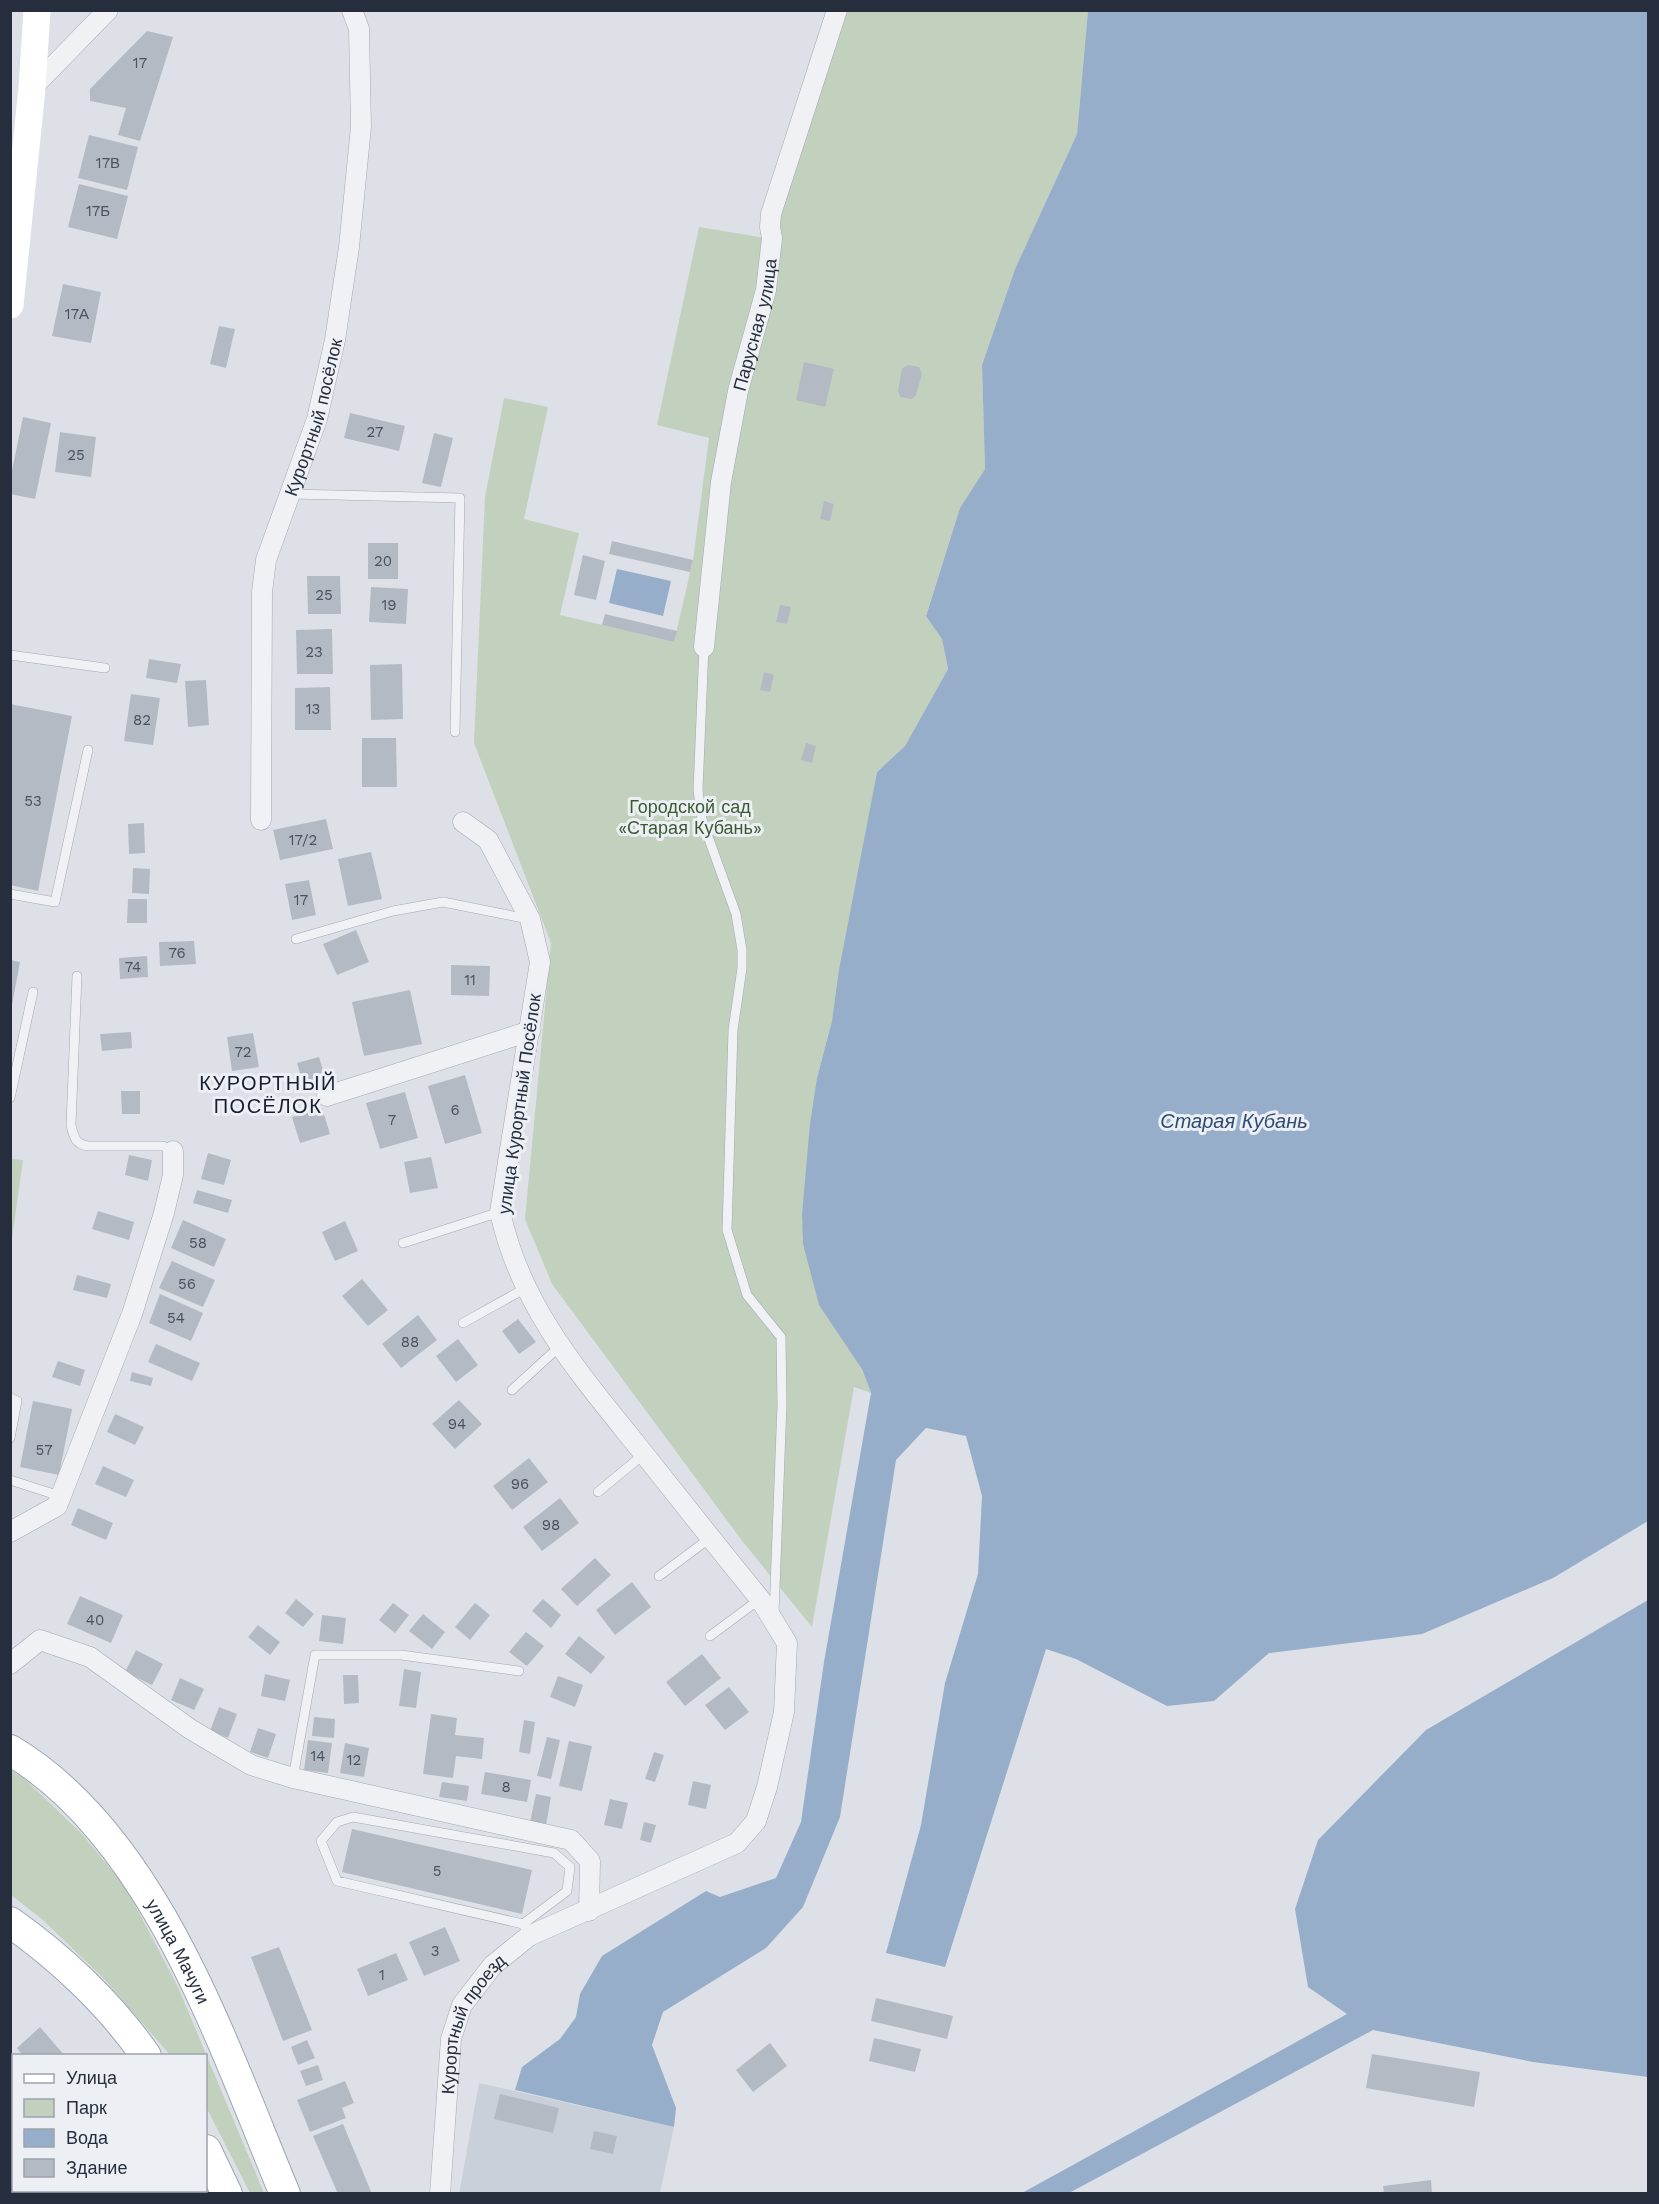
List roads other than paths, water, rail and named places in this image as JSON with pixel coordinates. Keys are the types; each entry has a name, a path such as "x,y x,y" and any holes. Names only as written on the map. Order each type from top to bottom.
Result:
{"main road":[{"name":"улица Мачуги","path":"14,1751 76,1800 137,1877 196,1980 285,2193"},
{"path":"11,1924 51,1952 132,2035 145,2054"},
{"path":"207,2152 227,2193"}],"street":[{"path":"10,305 32,88 37,10"},
{"path":"32,88 108,10"},
{"name":"Курортный посёлок","path":"261,820 262,592 266,560 292,494 320,408 335,340 349,247 361,127 359,29 352,10"},
{"name":"Парусная улица","path":"704,647 721,482 738,391 766,290 772,238 771,214 837,10"},
{"name":"улица Курортный Посёлок","path":"463,822 488,840 530,919 540,962 500,1212 507,1243 525,1289 559,1347 760,1599 787,1643"},
{"path":"327,1096 530,1031"},
{"path":"10,1532 57,1506 132,1314 165,1213 173,1175 173,1151"},
{"path":"10,1665 40,1640 90,1657 190,1729 251,1766 293,1778 571,1840 590,1861 589,1911"},
{"name":"Курортный проезд","path":"440,2193 451,2039 462,2005 493,1965 526,1930 589,1911 737,1843 756,1821 767,1787 784,1712 787,1643"}],"lane":[{"path":"292,494 460,498 455,732"},
{"path":"704,647 698,790 702,820 736,914 742,950 742,968 732,1041 727,1230 747,1295 781,1337 782,1404 774,1619"},
{"path":"10,655 105,668"},
{"path":"10,894 55,902 87,750"},
{"path":"296,939 393,912 443,902 530,919"},
{"path":"77,976 71,1125 74,1139 80,1145 88,1146 163,1146 173,1151"},
{"path":"10,1098 33,992"},
{"path":"403,1243 500,1212"},
{"path":"463,1323 525,1289"},
{"path":"512,1390 559,1347"},
{"path":"10,1398 17,1401 10,1437"},
{"path":"598,1492 644,1454"},
{"path":"10,1480 60,1496"},
{"path":"659,1576 710,1538"},
{"path":"710,1636 760,1599"},
{"path":"293,1778 315,1655 401,1655 519,1671"},
{"path":"353,1817 554,1853 570,1867 567,1891 526,1930 337,1881 321,1841 337,1822 353,1817"}],"water":[{"name":"Старая Кубань","path":"1088,11 1648,11 1648,1521 1553,1578 1422,1634 1269,1653 1214,1701 1167,1706 1076,1659 1046,1649 945,1967 886,1953 921,1825 945,1683 978,1574 982,1496 966,1436 926,1428 896,1460 840,1817 803,1907 766,1948 663,2012 652,2045 676,2108 674,2127 515,2090 522,2067 560,2039 576,2017 580,1994 602,1956 706,1891 720,1897 776,1878 801,1822 824,1662 871,1393 862,1369 819,1305 803,1244 802,1214 810,1124 817,1078 832,1021 839,970 877,772 905,746 948,669 942,639 926,616 960,508 985,469 982,365 1015,269 1077,134"},
{"path":"617,569 671,581 663,616 609,603"},
{"path":"1648,1600 1648,2077 1533,2062 1373,2030 1069,2193 1022,2193 1347,2014 1308,1987 1295,1909 1318,1840 1426,1730"}],"district":[{"name":"КУРОРТНЫЙ ПОСЁЛОК","path":"268,1094"}],"park label":[{"name":"Городской сад «Старая Кубань»","path":"690,816"}]}
